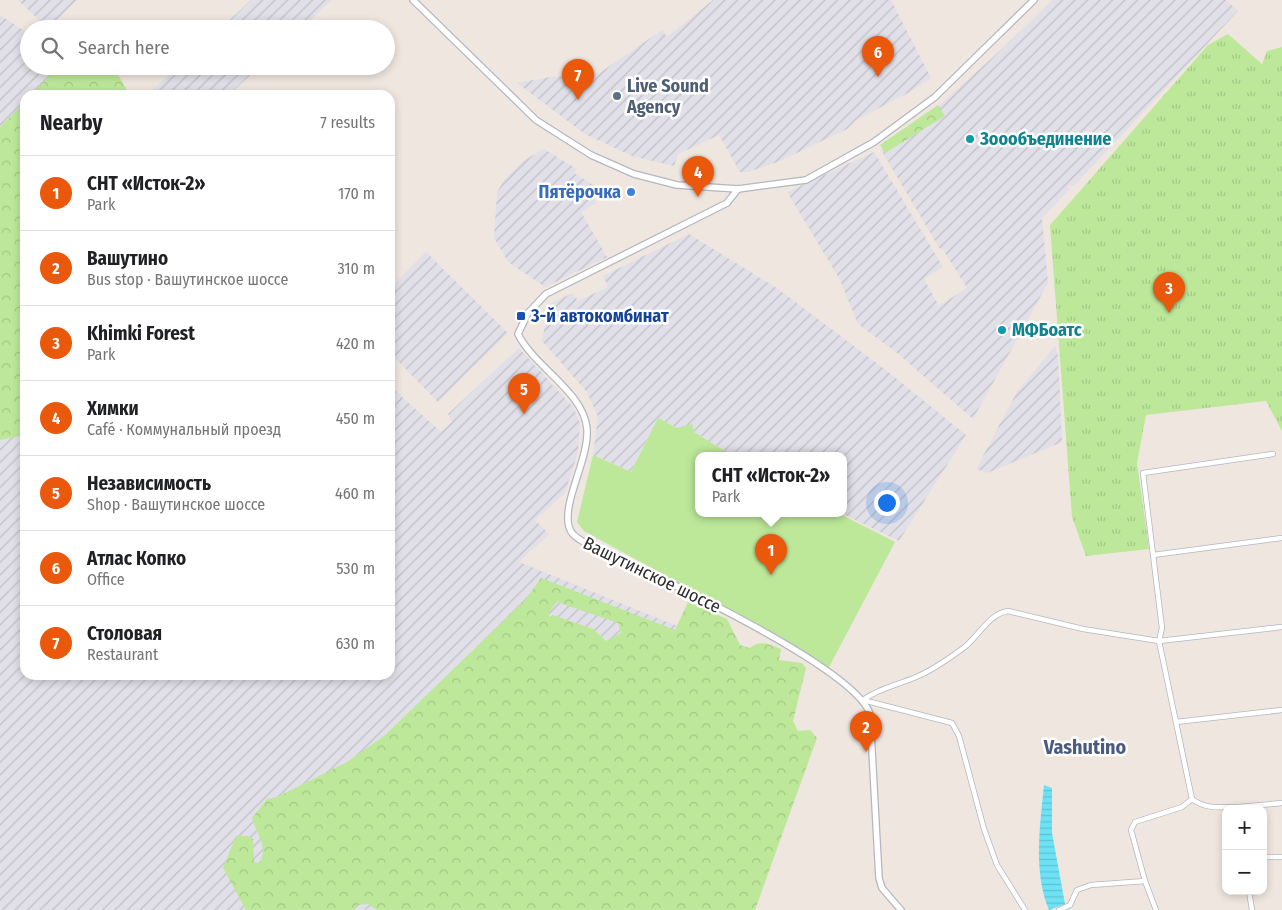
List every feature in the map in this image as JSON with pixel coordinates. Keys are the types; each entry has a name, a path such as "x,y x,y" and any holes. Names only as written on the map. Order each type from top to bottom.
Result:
{"street":[{"path":"413,0 536,120 591,155 634,174 677,185 738,189 806,180 874,142 935,97 1034,0"},
{"name":"Вашутинское шоссе","path":"738,189 727,203 546,294 528,313 518,334 574,400 585,421 586,447 568,520 573,534 582,541 719,608 811,660 863,700"},
{"path":"1222,808 1199,804 1192,799 1159,641 1162,628 1142,473 1273,454"},
{"path":"1153,555 1282,538"},
{"path":"863,700 873,692 916,677 941,664 970,643 989,620 1001,612 1008,611 1083,629 1159,641 1282,627"},
{"path":"863,700 870,714 879,878 882,888 901,910"},
{"path":"863,700 952,723 959,736 984,829 997,865 1026,910"},
{"path":"1176,722 1282,710"},
{"path":"1156,910 1145,881 1131,830 1132,826 1135,822 1182,807 1192,799"},
{"path":"1265,805 1282,803"},
{"path":"1267,857 1282,857"},
{"path":"1059,910 1070,905 1077,890 1091,885 1145,881"},
{"path":"1250,895 1252,910"}],"shaded area":[{"path":"18,0 77,0 57,20 39,20"},
{"path":"251,0 332,0 311,20 230,20"},
{"path":"713,0 891,0 931,78 908,93 856,120 847,129 780,161 748,172 740,172 719,135 678,154 674,166 632,156 585,134 517,83 550,77 598,74 662,30 667,37"},
{"path":"1052,0 1226,0 1238,11 1074,186 1067,186 1070,189 1042,218 1048,283 973,419 896,352 858,324 839,278 787,192 874,152 943,267 924,279 939,306 967,288 942,248 940,249 881,150 898,142 1002,49"},
{"path":"0,15 20,28 20,75 87,75 103,90 20,90 20,680 395,680 395,391 441,432 452,422 448,414 519,348 573,407 580,423 578,452 565,493 535,520 549,534 519,562 672,624 803,670 726,910 0,910"},
{"path":"169,75 250,75 234,90 153,90"},
{"path":"544,149 577,169 574,173 603,191 593,197 596,203 581,212 607,257 545,287 508,262 494,238 497,192 505,179 523,161"},
{"path":"689,234 778,289 887,371 966,435 899,541 847,516 847,452 726,452 694,432 677,428 658,418 631,472 593,455 598,417 587,392 542,341 549,304 573,293 578,301 608,287 603,276"},
{"path":"426,252 508,333 438,402 395,358 395,283"},
{"path":"1055,346 1058,356 1062,442 987,473 976,469 1017,392"}],"green space":[{"path":"1228,34 1262,64 1267,51 1282,47 1282,431 1266,401 1146,415 1137,463 1149,549 1086,556 1072,517 1050,225 1208,45"},
{"path":"50,75 118,75 127,90 36,90"},
{"path":"938,105 945,116 885,153 880,145"},
{"path":"20,107 20,436 0,440 0,127"},
{"path":"658,418 677,428 692,424 694,432 726,452 695,452 695,517 846,517 895,542 828,669 725,608 584,531 577,522 593,455 631,472"},
{"path":"541,578 675,630 688,602 727,619 740,645 750,648 761,643 773,646 781,649 779,660 802,663 806,668 793,721 798,731 810,730 817,738 755,910 377,910 368,904 357,905 353,910 246,910 223,868 236,836 248,836 253,839 254,862 259,863 263,851 261,840 252,818 267,799 277,797 347,762 384,736 526,599","holes":["557,602 618,623 621,633 606,641 593,629 553,615 549,617 549,612"]}],"water":[{"path":"1044,785 1052,788 1052,833 1065,904 1049,910 1044,895 1039,864"}],"place":[{"name":"Атлас Копко","path":"878,77"},
{"name":"Live Sound Agency","path":"617,96"},
{"name":"Столовая","path":"578,100"},
{"name":"Зоообъединение","path":"970,139"},
{"name":"Пятёрочка","path":"631,192"},
{"name":"Химки","path":"698,197"},
{"name":"Khimki Forest","path":"1169,313"},
{"name":"3-й автокомбинат","path":"521,316"},
{"name":"МФБоатс","path":"1002,330"},
{"name":"Независимость","path":"524,414"},
{"name":"СНТ «Исток-2»","path":"771,575"},
{"name":"Вашутино","path":"866,752"}],"district":[{"name":"Vashutino","path":"1085,747"}]}
